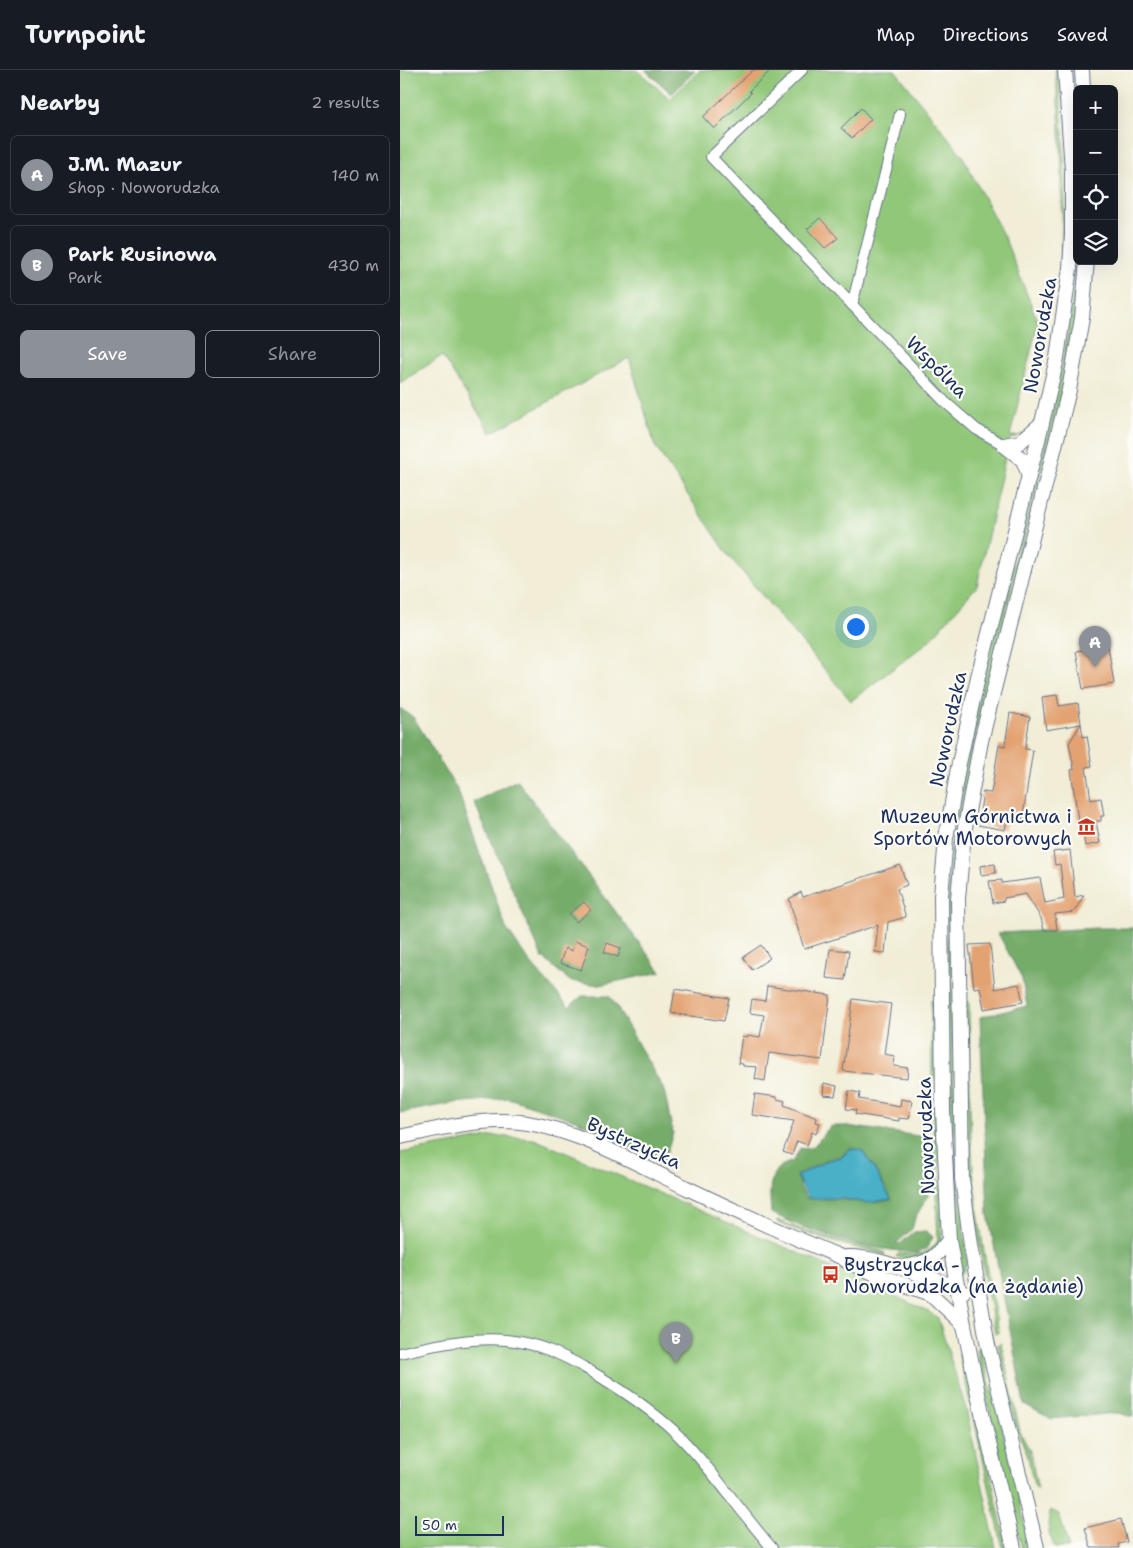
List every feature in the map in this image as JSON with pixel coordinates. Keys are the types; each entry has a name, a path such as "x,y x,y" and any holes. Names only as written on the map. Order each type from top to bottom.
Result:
{"main road":[{"name":"Noworudzka","path":"1014,1548 985,1427 949,1240 943,1111 941,896 946,838 958,768 978,677 1043,422 1057,358 1070,268 1072,234 1072,170 1065,70"},
{"path":"1082,70 1083,85"},
{"name":"Noworudzka","path":"1037,1548 987,1341 974,1267 962,1179 958,908 964,833 988,714 1069,390 1082,318 1087,265"},
{"path":"1004,445 1020,442 1043,422"},
{"path":"1004,445 1023,460 1029,476"},
{"name":"Bystrzycka","path":"400,1137 457,1125 502,1121 545,1126 597,1145 769,1227 883,1277 931,1294 964,1325"},
{"path":"900,1268 933,1259 949,1240"},
{"name":"Bystrzycka","path":"841,1257 856,1256 958,1287 981,1311"},
{"path":"931,1294 958,1287 974,1267"}],"street":[{"name":"Wspólna","path":"802,70 711,157 945,402 976,429 1004,445"},
{"path":"852,305 900,114"},
{"path":"400,1353 435,1345 484,1340 506,1340 531,1344 554,1351 603,1378 660,1420 696,1455 772,1548"}],"green space":[{"path":"400,70 637,70 670,99 700,70 895,70 962,155 1005,239 1038,322 1010,436 1025,433 1009,440 977,586 928,642 851,701 729,556 655,446 629,358 491,433 442,356 400,383"},
{"path":"645,70 695,70 672,94"},
{"path":"1055,70 1058,70 1061,100 1065,188 1064,246 1059,306 1062,185"},
{"path":"1076,265 1081,265 1076,316 1063,386 978,721 956,846 951,930 955,1140 967,1262 962,1273 960,1272 957,1242 953,1181 948,1030 948,917 953,832 970,736 1039,466 1068,330"},
{"path":"400,708 414,718 458,791 506,928 529,961 569,1007 582,996 609,996 616,1005 664,1090 673,1133 663,1164 578,1121 508,1098 454,1103 400,1113"},
{"path":"517,780 661,972 600,985 570,981 542,957 474,802"},
{"path":"1133,928 1133,1417 1118,1413 1051,1419 1024,1404 988,1214 980,1017 1027,1006 1022,979 998,933"},
{"path":"931,999 934,1004 936,1077 932,1080"},
{"path":"969,1002 970,1119 973,1166 983,1243 999,1332 995,1333 971,1185 968,1145 965,1003"},
{"path":"932,1095 937,1099 942,1238 934,1252 915,1259 896,1257 899,1253 921,1254 926,1252 938,1240"},
{"path":"832,1126 847,1126 926,1137 928,1196 915,1218 912,1229 896,1244 900,1244 914,1232 926,1231 933,1237 927,1248 917,1253 862,1245 802,1227 771,1213 770,1188 773,1175 781,1166 793,1161 800,1148 811,1148","holes":["850,1148 861,1150 871,1162 892,1200 866,1203 841,1199 807,1199 797,1175 829,1159 842,1156"]},
{"path":"494,1136 534,1139 842,1272 839,1268 877,1282 873,1284 860,1280 938,1318 966,1409 996,1548 400,1548 400,1153"},
{"path":"777,1220 802,1230 884,1252 885,1255 817,1237 777,1222"},
{"path":"1001,1343 1020,1432 1030,1451 1038,1490 1034,1485 1027,1453 1016,1428 998,1345"},
{"path":"980,1348 1005,1438 1030,1548 1022,1548 1014,1521 976,1349"},
{"path":"960,1352 963,1352 1007,1548 1003,1548 959,1355"},
{"path":"1051,1510 1059,1514 1069,1548 1055,1548 1048,1529"}],"water":[{"path":"850,1149 861,1150 891,1199 866,1203 841,1198 808,1198 797,1176 829,1160 842,1157"}],"building":[{"path":"753,70 771,70 749,91 751,93 714,129 703,117"},
{"path":"861,108 871,119 852,138 841,128"},
{"path":"820,218 838,238 825,248 807,229"},
{"path":"1108,646 1114,684 1083,689 1076,651"},
{"path":"1057,695 1059,706 1078,703 1083,737 1087,736 1092,766 1086,767 1091,800 1101,798 1104,816 1101,816 1101,821 1096,821 1100,843 1085,846 1082,827 1078,820 1071,770 1074,769 1069,743 1081,724 1046,730 1042,697"},
{"path":"1010,713 1030,717 1025,749 1033,750 1022,822 1007,820 1005,830 978,825 983,792 991,793 999,745 1005,746"},
{"path":"1070,850 1075,897 1084,895 1074,912 1055,914 1057,930 1044,930 1041,918 1026,894 1004,898 1004,901 993,903 989,881 1002,880 1002,883 1040,878 1045,903 1064,899 1060,864 1055,865 1053,852"},
{"path":"995,864 996,873 981,875 980,866"},
{"path":"900,865 907,885 897,889 906,917 888,922 885,953 875,952 878,925 804,949 789,899 801,892 803,897"},
{"path":"584,902 591,910 576,922 569,914"},
{"path":"575,941 589,946 581,970 560,963 565,948 572,951"},
{"path":"607,943 621,948 618,957 604,952"},
{"path":"990,944 995,989 1019,984 1023,1002 984,1009 980,987 974,988 969,945"},
{"path":"761,945 770,958 752,970 743,957"},
{"path":"830,949 849,951 845,980 826,978"},
{"path":"767,986 830,995 822,1060 769,1053 765,1081 755,1079 757,1067 743,1066 743,1064 738,1063 742,1036 760,1037 764,1015 750,1013 752,999 765,1001"},
{"path":"675,989 729,998 724,1021 671,1013"},
{"path":"853,999 891,1004 884,1054 895,1056 894,1066 908,1068 907,1078 843,1071"},
{"path":"824,1083 837,1086 835,1096 823,1095"},
{"path":"849,1091 860,1093 859,1099 900,1106 901,1099 912,1101 909,1119 899,1118 899,1121 855,1114 856,1110 846,1109"},
{"path":"755,1094 777,1097 777,1099 785,1101 784,1105 817,1118 816,1122 820,1123 816,1134 812,1132 807,1145 797,1141 792,1155 783,1152 794,1121 752,1115"},
{"path":"1121,1519 1127,1542 1118,1544 1119,1548 1091,1548 1085,1528"}],"place":[{"name":"J.M. Mazur","path":"1095,667"},
{"name":"Muzeum Górnictwa i Sportów Motorowych","path":"1086,827"},
{"name":"Bystrzycka - Noworudzka (na żądanie)","path":"830,1275"},
{"name":"Park Rusinowa","path":"676,1363"}]}
